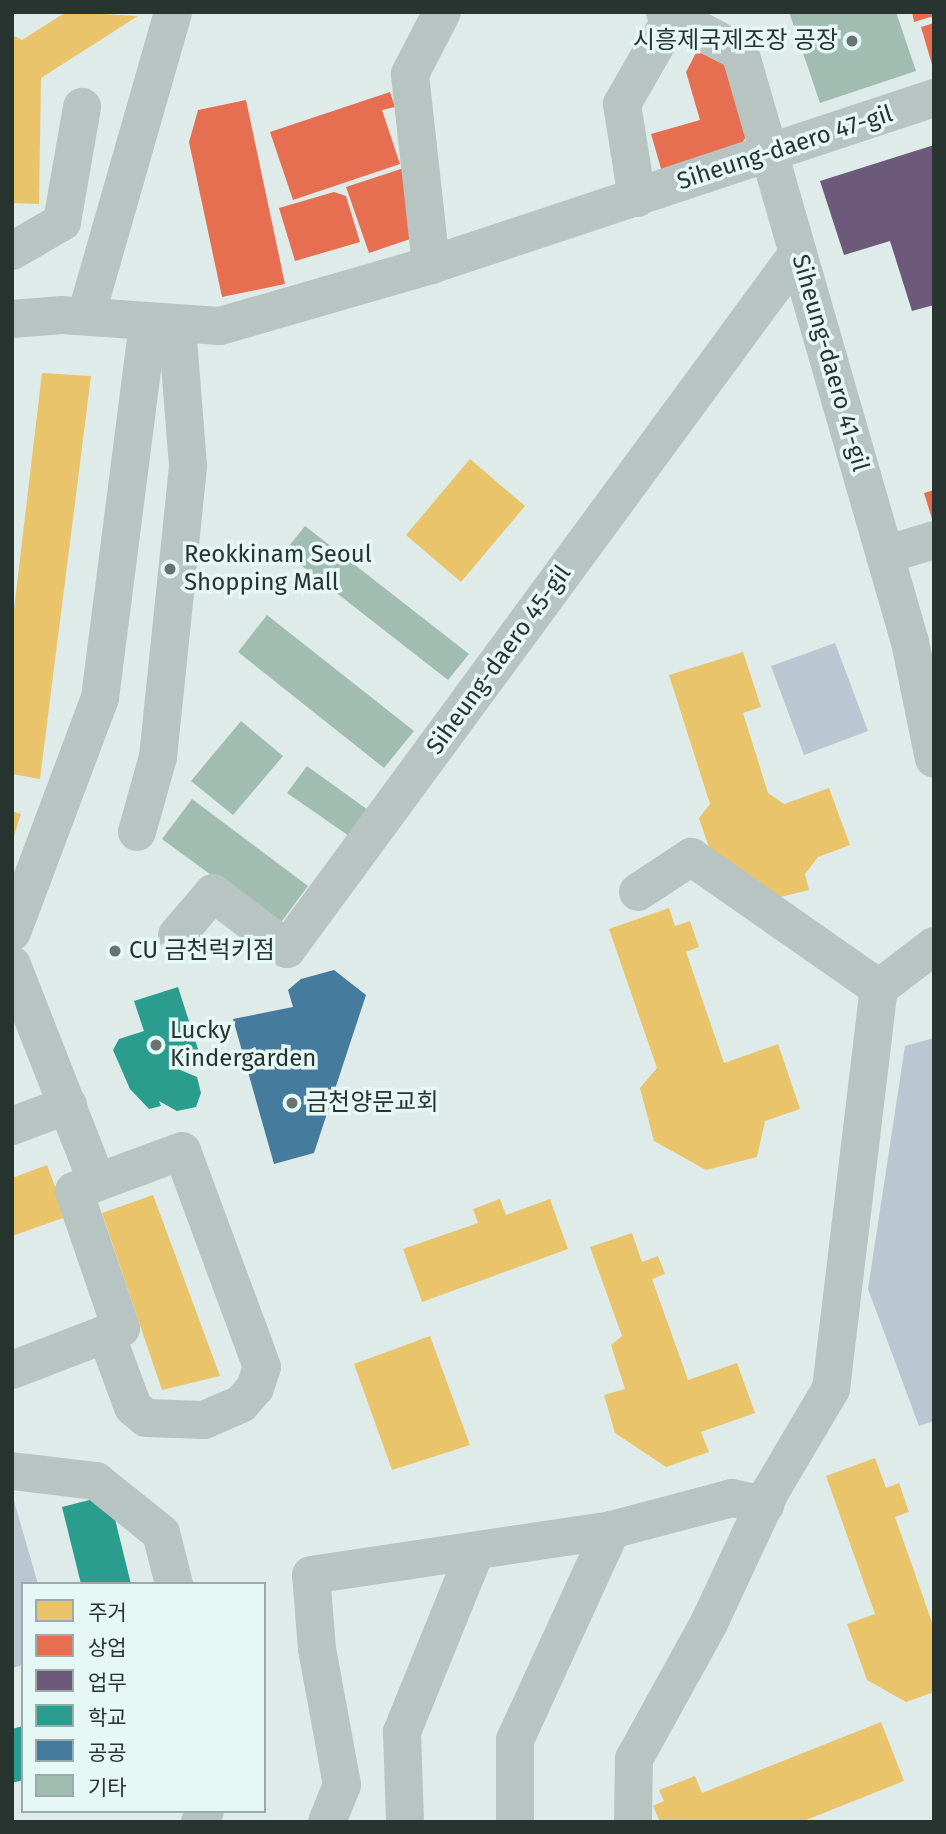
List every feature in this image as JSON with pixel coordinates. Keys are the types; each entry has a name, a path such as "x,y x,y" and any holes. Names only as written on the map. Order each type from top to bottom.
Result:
{"street":[{"path":"86,316 173,12"},
{"path":"431,265 410,74 442,12"},
{"path":"637,198 622,104 671,14"},
{"name":"Siheung-daero 41-gil","path":"671,14 740,52 886,555 934,759"},
{"name":"Siheung-daero 47-gil","path":"12,319 86,316 163,325 220,326 431,265 934,99"},
{"path":"12,251 62,222 82,107"},
{"name":"Siheung-daero 45-gil","path":"177,935 213,893 287,949 798,253"},
{"path":"137,832 158,757 188,466 163,325"},
{"path":"12,932 100,698 163,325"},
{"path":"886,555 934,540"},
{"path":"638,892 691,857 879,988"},
{"path":"633,1822 634,1759 765,1505 831,1389 879,988 934,946"},
{"path":"12,965 97,1182"},
{"path":"12,1126 68,1105"},
{"path":"12,1370 121,1328 74,1191 182,1151 262,1367 260,1378 241,1404 204,1420 146,1418 133,1407 106,1334"},
{"path":"12,1471 96,1481 160,1533 173,1582"},
{"path":"327,1822 342,1785 317,1649 311,1575 611,1530 732,1498 765,1505"},
{"path":"514,1822 515,1740 611,1530"},
{"path":"405,1822 402,1732 475,1552"}],"shaded area":[{"path":"835,643 868,731 804,755 771,666"},
{"path":"934,1038 934,1421 919,1426 868,1289 905,1046"},
{"path":"12,1494 37,1582 21,1582 21,1666 12,1668"}],"building: 주거":[{"path":"66,12 138,16 41,78 39,204 12,203 12,35 22,40"},
{"path":"42,373 91,376 40,779 12,774 12,626"},
{"path":"470,459 525,506 461,582 406,535"},
{"path":"743,652 761,707 743,713 768,793 784,804 829,788 850,845 818,857 805,874 809,890 760,902 717,871 699,818 710,804 669,675"},
{"path":"12,811 21,814 13,839 12,839"},
{"path":"669,908 675,926 690,921 699,947 686,952 724,1063 778,1044 800,1109 765,1121 757,1157 706,1170 654,1141 640,1088 657,1068 609,929"},
{"path":"47,1165 66,1217 12,1236 12,1178"},
{"path":"153,1195 220,1376 162,1390 102,1213"},
{"path":"500,1199 506,1215 550,1199 568,1249 422,1302 403,1249 478,1223 473,1209"},
{"path":"632,1233 642,1262 658,1256 665,1274 652,1279 688,1380 737,1363 755,1413 701,1432 709,1452 666,1467 615,1433 604,1395 625,1389 611,1345 622,1336 590,1247"},
{"path":"430,1336 470,1445 392,1470 354,1364"},
{"path":"875,1458 886,1488 899,1483 909,1512 895,1517 934,1628 934,1692 906,1702 867,1680 847,1624 875,1614 826,1476"},
{"path":"881,1722 904,1781 801,1822 660,1822 653,1806 664,1801 659,1790 695,1776 702,1793"}],"building: 상업":[{"path":"912,12 934,12 934,16 914,22"},
{"path":"934,23 934,67 933,68 921,27"},
{"path":"697,51 729,67 746,136 739,150 662,172 651,134 700,120 686,72"},
{"path":"390,92 395,107 382,110 400,164 293,200 270,132"},
{"path":"246,100 285,284 222,297 189,142 198,110"},
{"path":"404,168 419,236 369,253 346,187"},
{"path":"334,192 346,196 360,242 295,261 279,208"},
{"path":"934,490 934,522 933,522 924,493"}],"building: 업무":[{"path":"934,145 934,305 912,311 890,241 844,255 820,181"}],"building: 학교":[{"name":"Lucky Kindergarden","path":"178,987 199,1052 175,1060 178,1069 197,1077 201,1093 196,1107 177,1111 159,1101 161,1106 149,1109 130,1089 113,1050 119,1039 144,1031 134,1001"},
{"path":"109,1495 131,1582 81,1582 62,1507"},
{"path":"21,1727 21,1781 12,1783 12,1729"}],"building: 공공":[{"name":"금천양문교회","path":"334,970 366,995 314,1153 274,1164 233,1019 293,1007 288,990 301,979"}],"building: 기타":[{"name":"시흥제국제조장 공장","path":"789,12 896,12 916,71 820,103"},
{"path":"305,526 469,654 448,680 284,552"},
{"path":"267,615 414,731 384,768 238,652"},
{"path":"241,721 283,756 233,815 191,781"},
{"path":"307,766 368,810 349,836 287,793"},
{"path":"192,799 308,886 279,925 162,839"}],"place":[{"name":"시흥제국제조장 공장","path":"852,41"},
{"name":"Reokkinam Seoul Shopping Mall","path":"170,569"},
{"name":"CU 금천럭키점","path":"115,951"},
{"name":"Lucky Kindergarden","path":"156,1045"},
{"name":"금천양문교회","path":"292,1103"}]}
